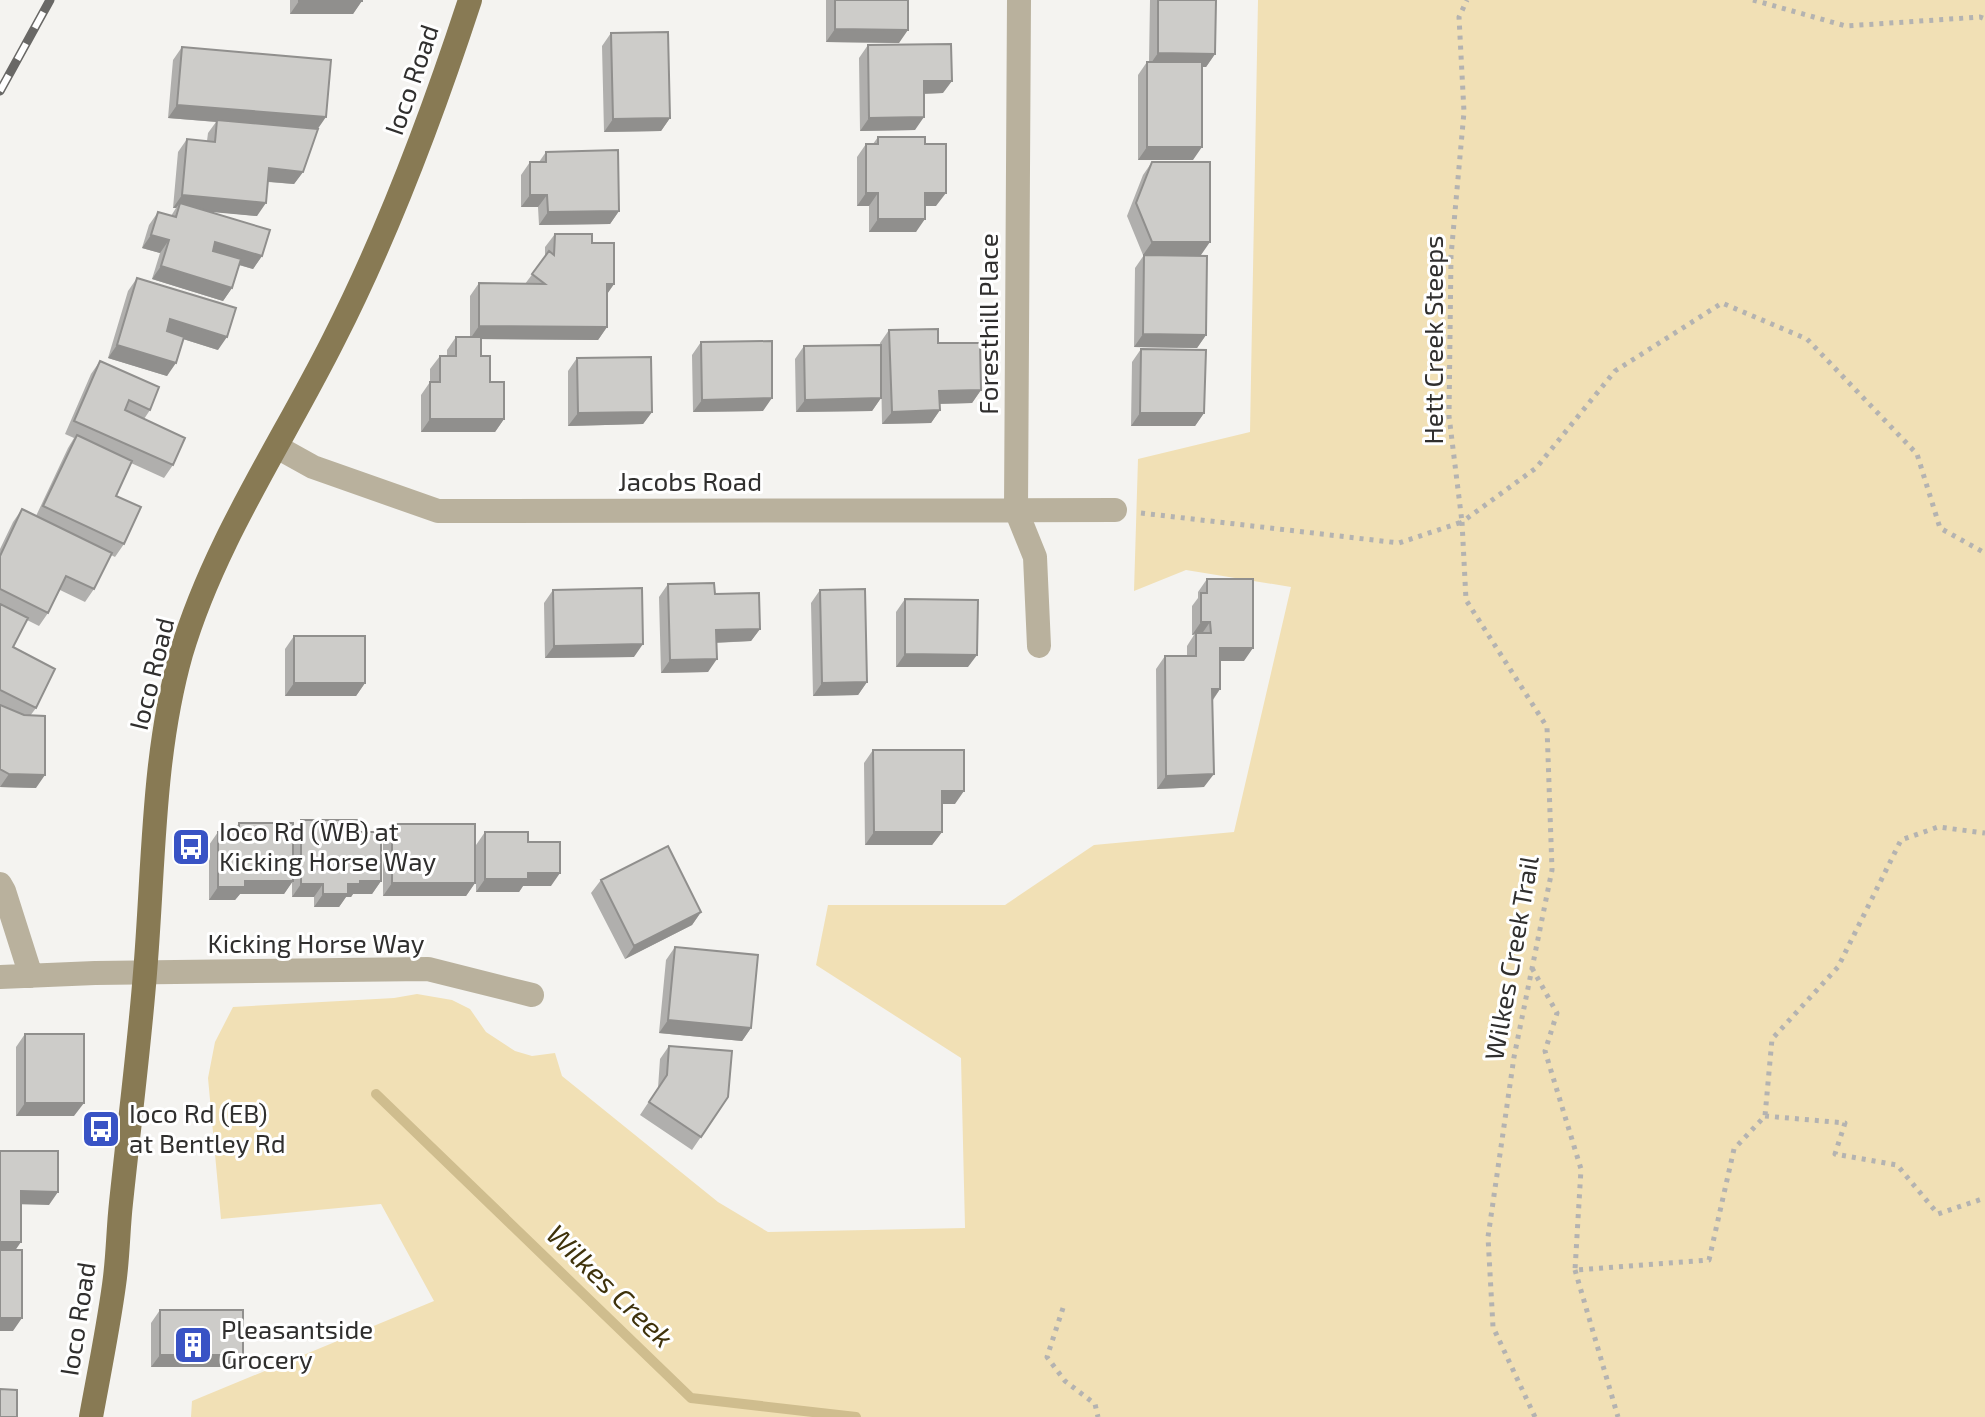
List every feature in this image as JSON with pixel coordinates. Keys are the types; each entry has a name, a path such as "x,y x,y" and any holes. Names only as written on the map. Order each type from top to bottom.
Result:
{"main road":[{"name":"Ioco Road","path":"91,1417 115,1281 145,972 165,721 181,654 231,529 335,338 380,243 416,153 470,0"}],"street":[{"name":"Foresthill Place","path":"1019,0 1016,510 1035,557 1039,646"},
{"name":"Jacobs Road","path":"277,447 313,467 438,511 1115,510"},
{"path":"0,884 31,976"},
{"name":"Kicking Horse Way","path":"0,977 428,969 532,995"}],"path":[{"name":"Hett Creek Steeps","path":"1462,522 1449,416 1451,256 1464,112 1459,17 1467,0"},
{"path":"1753,0 1846,26 1985,19"},
{"path":"1115,510 1399,543 1462,522 1536,468 1615,371 1722,303 1807,339 1917,454 1940,528 1985,553"},
{"name":"Wilkes Creek Trail","path":"1462,522 1466,600 1547,727 1552,870 1514,1057 1488,1237 1493,1327 1535,1417"},
{"path":"1575,1270 1709,1260 1734,1149 1765,1116 1772,1039 1838,967 1901,840 1938,827 1985,833"},
{"path":"1532,968 1557,1013 1545,1051 1581,1169 1575,1270 1618,1417"},
{"path":"1765,1116 1845,1123 1835,1154 1897,1165 1938,1214 1985,1198"},
{"path":"1063,1308 1047,1357 1065,1381 1095,1404 1098,1417"}],"shaded area":[{"path":"1258,0 1985,0 1985,1417 191,1417 192,1401 434,1301 381,1204 221,1219 208,1078 215,1042 233,1007 417,994 452,1000 470,1009 486,1032 515,1051 532,1056 555,1053 562,1076 718,1202 768,1232 965,1228 961,1058 816,965 828,905 1005,905 1094,845 1234,832 1291,587 1186,570 1134,591 1138,459 1250,432"}],"building":[{"path":"362,0 362,1 299,1"},
{"path":"835,0 908,0 908,30 835,29"},
{"path":"1158,0 1216,0 1215,54 1158,53"},
{"path":"668,32 670,118 613,119 611,33"},
{"path":"951,44 952,81 924,81 924,117 869,118 868,45"},
{"path":"182,47 331,60 326,117 177,105"},
{"path":"1147,62 1202,62 1202,147 1147,147"},
{"path":"217,120 318,129 303,172 269,168 266,203 182,195 187,139 215,142"},
{"path":"878,137 925,137 925,144 946,144 946,193 925,193 925,219 878,219 878,193 866,193 866,144 878,144"},
{"path":"618,150 619,211 548,212 547,195 530,195 530,162 546,162 546,152"},
{"path":"1152,162 1210,162 1210,242 1152,242 1136,203"},
{"path":"180,203 270,230 262,256 215,242 213,251 241,259 232,288 161,266 169,240 151,235 158,212 176,217"},
{"path":"555,234 592,234 592,243 614,243 614,284 607,284 607,327 479,326 479,283 545,284 532,274 549,251 554,255"},
{"path":"1144,255 1207,256 1206,335 1143,334"},
{"path":"137,278 236,308 227,337 170,319 167,331 184,337 176,363 117,345"},
{"path":"938,329 938,343 980,343 981,390 939,391 940,410 892,412 889,330"},
{"path":"456,337 481,337 481,356 490,356 490,382 504,382 504,419 430,419 430,382 440,382 440,356 456,356"},
{"path":"772,341 772,398 702,400 701,342"},
{"path":"881,345 881,398 805,400 804,346"},
{"path":"1141,349 1206,350 1204,413 1140,413"},
{"path":"651,357 652,412 578,413 577,358"},
{"path":"100,361 159,387 150,410 129,400 125,410 185,438 173,465 74,421"},
{"path":"77,435 132,461 116,496 141,507 124,544 43,506"},
{"path":"22,509 112,553 94,589 66,576 48,613 0,589 0,556"},
{"path":"1207,579 1253,579 1253,648 1220,648 1220,689 1212,689 1214,774 1166,776 1165,656 1196,656 1196,633 1211,633 1210,622 1201,622 1201,593 1207,593"},
{"path":"714,583 715,594 759,593 760,629 716,630 717,659 670,660 668,584"},
{"path":"642,588 643,644 554,646 553,590"},
{"path":"865,589 867,682 822,683 820,590"},
{"path":"905,599 978,600 977,655 905,654"},
{"path":"0,604 28,618 13,647 55,669 36,708 0,690"},
{"path":"294,636 365,636 365,683 294,683"},
{"path":"0,705 24,715 45,716 45,775 9,774 0,769"},
{"path":"873,750 964,750 964,791 942,791 942,832 874,832"},
{"path":"301,820 360,820 360,832 381,832 381,881 348,884 348,894 323,894 323,884 301,884"},
{"path":"239,823 293,823 293,881 245,881 245,887 218,887 218,832 239,832"},
{"path":"392,824 475,824 475,883 392,883"},
{"path":"485,832 528,832 528,842 560,842 560,873 528,873 528,879 485,879"},
{"path":"668,846 701,912 634,946 601,880"},
{"path":"675,947 758,955 751,1028 668,1020"},
{"path":"25,1034 84,1034 84,1103 25,1103"},
{"path":"669,1046 732,1051 728,1097 701,1137 649,1102 667,1075"},
{"path":"0,1151 58,1151 58,1192 21,1191 21,1242 0,1242"},
{"path":"0,1250 22,1250 22,1318 0,1318"},
{"name":"Pleasantside Grocery","path":"160,1310 243,1310 243,1355 160,1355"},
{"path":"0,1389 17,1390 17,1417 0,1417"}],"waterway":[{"name":"Wilkes Creek","path":"376,1094 691,1398 856,1417"}],"railway":[{"path":"0,91 50,0"}],"place":[{"name":"Ioco Rd (WB) at Kicking Horse Way","path":"191,847"},
{"name":"Ioco Rd (EB) at Bentley Rd","path":"101,1129"},
{"name":"Pleasantside Grocery","path":"193,1345"}]}
